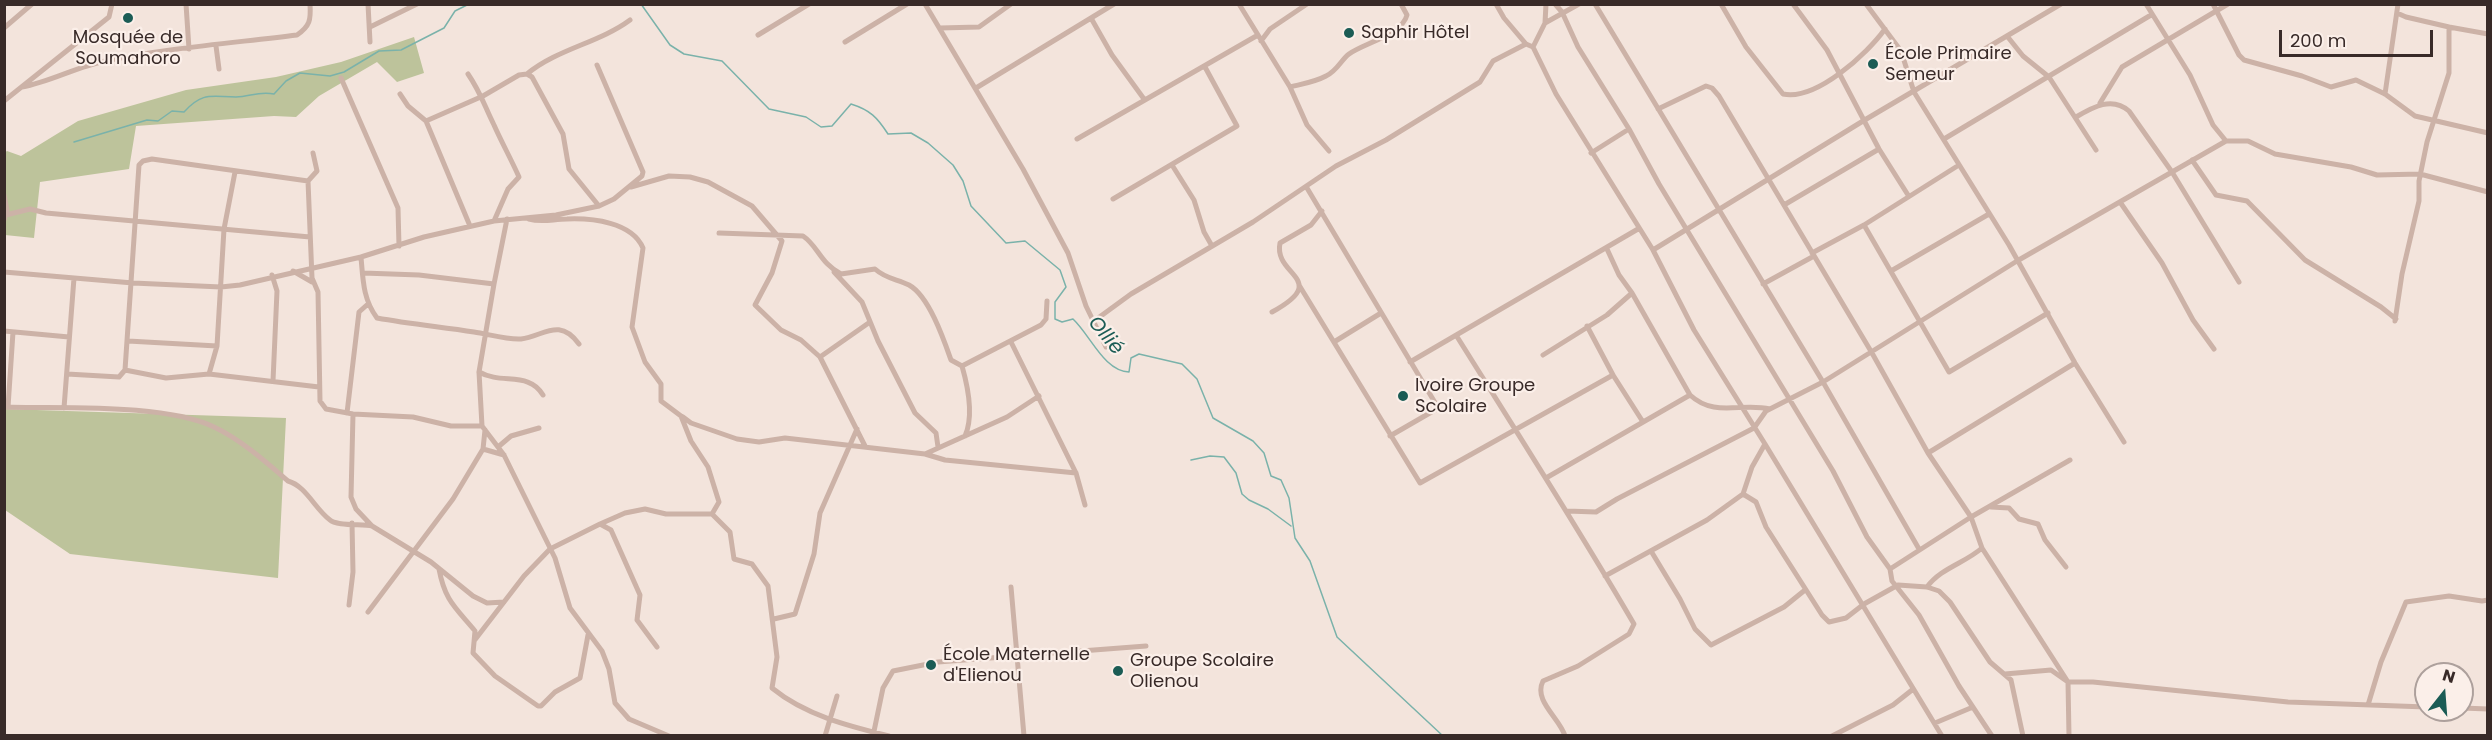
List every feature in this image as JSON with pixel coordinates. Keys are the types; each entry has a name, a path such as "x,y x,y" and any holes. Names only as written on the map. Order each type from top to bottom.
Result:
{"street":[{"path":"4,28 32,4"},
{"path":"4,101 109,17 112,4"},
{"path":"186,4 189,49"},
{"path":"22,87 106,61 297,35 307,28 311,18 310,4"},
{"path":"368,4 370,42"},
{"path":"370,27 417,4"},
{"path":"758,35 809,4"},
{"path":"844,42 908,4"},
{"path":"925,4 976,88 1068,254 1086,306 1106,347"},
{"path":"940,28 966,30 980,27 1011,4"},
{"path":"976,88 1091,18 1105,7 1114,4"},
{"path":"1239,4 1290,87 1307,125 1329,151"},
{"path":"1077,139 1144,99 1259,38 1307,4"},
{"path":"1290,87 1328,75 1341,66 1348,55 1406,21 1407,15 1401,4"},
{"path":"1496,4 1504,18 1526,44 1533,47 1556,94 1653,250 1694,330 1765,444 1830,556 1864,604 1912,690 1942,735"},
{"path":"1533,47 1545,23 1546,4"},
{"path":"1555,4 1562,12 1578,47 1791,399 1833,471 1867,537 1890,569 1892,581 1898,585 1919,615 1992,735"},
{"path":"1545,23 1579,4"},
{"path":"1595,4 1823,382 1919,549"},
{"path":"1792,4 1827,50 1863,121 1908,195"},
{"path":"1866,4 1901,51 1914,92 2124,442"},
{"path":"1653,250 1863,121 2061,4"},
{"path":"2146,4 2166,41 2190,75 2212,125 2226,141"},
{"path":"2076,117 2100,103 2122,68 2215,7 2228,4"},
{"path":"2385,94 2398,4"},
{"path":"1723,5 1746,47 1783,94 1795,94 1812,88 1839,74 1865,54 1885,29"},
{"path":"2215,7 2239,55 2244,60 2302,76 2331,87 2356,80 2385,94 2409,114 2487,133"},
{"path":"2397,13 2406,17 2487,34"},
{"path":"1944,139 2151,15"},
{"path":"1091,18 1113,55 1144,99"},
{"path":"426,121 483,96 519,75 527,74 541,63 615,31 630,20"},
{"path":"2192,160 2216,195 2247,201 2305,260 2381,307 2395,320 2402,273 2419,201 2420,174 2433,121 2439,111 2449,73 2449,27"},
{"path":"2007,36 2023,56 2049,77 2096,150"},
{"path":"1094,321 1131,294 1307,188 1336,166 1386,140 1480,81 1492,61 1526,44"},
{"path":"216,46 219,69"},
{"path":"4,272 133,283 221,287 361,257 424,237 470,226 598,206 614,199 642,176 643,167 597,64"},
{"path":"1113,199 1237,126 1205,67"},
{"path":"468,74 483,96 519,177 508,189 494,221"},
{"path":"527,74 532,77 563,134 569,169 598,206"},
{"path":"341,78 398,208 399,246"},
{"path":"1658,109 1706,86 1712,88 1872,353 1928,453 1971,517 1982,548 2068,681 2068,735"},
{"path":"400,94 426,121 470,226"},
{"path":"2100,103 2122,106 2129,111 2172,172 2239,282"},
{"path":"1591,153 1629,129"},
{"path":"1567,511 1596,512 1754,428 1759,418 1770,409 1823,382 2017,261 2226,141 2248,141 2275,154 2352,167 2377,175 2420,174 2487,192"},
{"path":"1784,206 1879,148"},
{"path":"313,153 317,171 308,181 313,282 318,292 320,402 326,409 350,414 413,417 451,426 483,428 504,455 550,549 570,608 602,651 609,669 615,703 628,719 669,735"},
{"path":"67,374 119,377 125,370 133,283 139,165 143,160 152,159 308,181"},
{"path":"1172,165 1194,200 1204,232 1212,246"},
{"path":"1763,284 1864,225 1908,195 1959,165"},
{"path":"209,374 217,346 224,229 235,172"},
{"path":"624,189 669,176 690,177 708,182 752,206 781,237"},
{"path":"1307,188 1437,408 1390,436"},
{"path":"4,195 5,217 30,209 46,213 136,222 310,237"},
{"path":"2120,202 2162,262 2193,320 2214,349"},
{"path":"1322,211 1311,225 1284,240 1279,247 1283,259 1421,484 1613,375"},
{"path":"1891,270 1989,214"},
{"path":"524,218 539,222 566,219 599,221 631,232 640,241 643,248 632,327 635,342 645,362 662,384 661,401 691,423 737,439 759,442 784,438 865,446 891,452 925,454 945,460 1076,473"},
{"path":"368,612 412,550 453,499 483,449 479,372 507,219"},
{"path":"1864,225 1949,372 2048,313"},
{"path":"1410,362 1638,229"},
{"path":"719,233 803,236 842,283 862,302 915,413 936,432 938,447"},
{"path":"781,237 772,273 755,305 781,330 801,340 820,357 865,446"},
{"path":"1607,249 1619,275 1632,293 1690,394 1708,406 1724,410 1757,406 1770,409"},
{"path":"361,257 363,289 368,304 377,318 520,339 542,330 556,329 568,333 579,344"},
{"path":"832,269 847,274 875,269 890,279 910,286 939,327 951,360 962,366"},
{"path":"293,271 313,282"},
{"path":"363,273 419,275 494,284"},
{"path":"272,275 277,291 273,381"},
{"path":"64,408 74,278"},
{"path":"1272,312 1297,297 1299,285"},
{"path":"1544,355 1620,306 1632,293"},
{"path":"962,366 1011,342 1046,319 1047,301"},
{"path":"368,304 359,312 350,414 353,505 372,526 412,550 472,596 487,603 504,602"},
{"path":"1334,342 1351,329 1381,313"},
{"path":"820,357 870,322"},
{"path":"1587,326 1613,375 1643,422"},
{"path":"4,331 69,337"},
{"path":"13,332 6,407 64,408 177,416 214,427 298,486 329,520 339,524 372,526"},
{"path":"1456,335 1567,511 1583,543 1634,626 1629,634 1578,666 1543,681 1540,692 1544,702 1565,735"},
{"path":"128,340 217,346"},
{"path":"1011,342 1076,473 1085,505"},
{"path":"1928,453 2075,363"},
{"path":"962,366 968,399 969,429 966,436"},
{"path":"125,370 166,378 209,374 319,387"},
{"path":"479,372 501,380 522,379 537,385 543,395"},
{"path":"1546,478 1690,394"},
{"path":"925,454 1007,417 1039,396"},
{"path":"681,416 691,441 708,467 717,491 719,502 712,514"},
{"path":"498,447 511,435 539,428"},
{"path":"774,619 795,614 814,554 820,513 857,429"},
{"path":"1605,576 1707,520 1743,494 1752,467 1765,444"},
{"path":"483,449 504,455"},
{"path":"1890,569 1971,517 2070,460"},
{"path":"1743,494 1756,502 1766,527 1805,590 1829,622 1845,618 1864,604 1898,585 1927,587 1939,591 1950,602 1990,662 2010,680 2023,735"},
{"path":"1989,507 2009,508 2019,519 2038,524 2045,540 2066,567"},
{"path":"474,641 550,549 625,513 645,509 666,514 712,514 730,531 734,559 752,564 768,586 774,619 777,657 772,688 792,704 873,734 889,735"},
{"path":"349,605 353,572 352,523"},
{"path":"600,524 611,530 627,563 640,595 637,620 657,647"},
{"path":"1927,587 1944,572 1968,561 1982,548"},
{"path":"1651,551 1695,629 1711,645 1784,607 1805,590"},
{"path":"439,569 443,592 463,620 475,631 473,652 495,676 541,706 555,692 580,678 588,635"},
{"path":"1011,587 1015,658 1024,735"},
{"path":"2367,705 2406,602 2448,596 2482,602 2487,600"},
{"path":"873,734 883,688 893,671 938,662 1015,658 1146,646"},
{"path":"2005,674 2051,670 2068,681 2288,702 2414,707"},
{"path":"1832,735 1893,705 1912,690"},
{"path":"825,735 837,696"},
{"path":"1935,723 1973,707"}],"green space":[{"path":"414,37 424,73 397,82 377,62 319,96 296,117 274,116 136,126 129,169 40,182 34,238 5,235 4,153 7,151 21,156 78,121 186,90 276,77 341,62"},
{"path":"5,409 286,418 278,578 70,554 5,510"}],"waterway":[{"path":"74,142 147,120 158,121 172,111 184,112 202,98 274,94 286,81 300,73 330,76 344,72 379,51 401,50 444,28 455,11 469,4"},
{"name":"Ollié","path":"641,4 670,45 684,54 722,61 769,109 806,117 821,127 832,126 851,104 873,115 888,134 911,133 928,143 953,165 963,181 971,206 1006,243 1025,241 1060,270 1066,287 1055,302 1055,319 1062,322 1073,319 1098,352 1112,366 1120,370 1129,372 1131,358 1139,354 1182,364 1197,379 1213,418 1253,441 1264,453 1271,476 1281,480 1289,498 1295,538 1310,561 1337,637 1443,736"},
{"path":"1191,460 1210,456 1224,457 1236,473 1242,494 1291,526"}],"place":[{"name":"Mosquée de Soumahoro","path":"128,18"},
{"name":"Saphir Hôtel","path":"1349,33"},
{"name":"École Primaire Semeur","path":"1873,64"},
{"name":"Ivoire Groupe Scolaire","path":"1403,396"},
{"name":"École Maternelle d'Elienou","path":"931,665"},
{"name":"Groupe Scolaire Olienou","path":"1118,671"}]}
